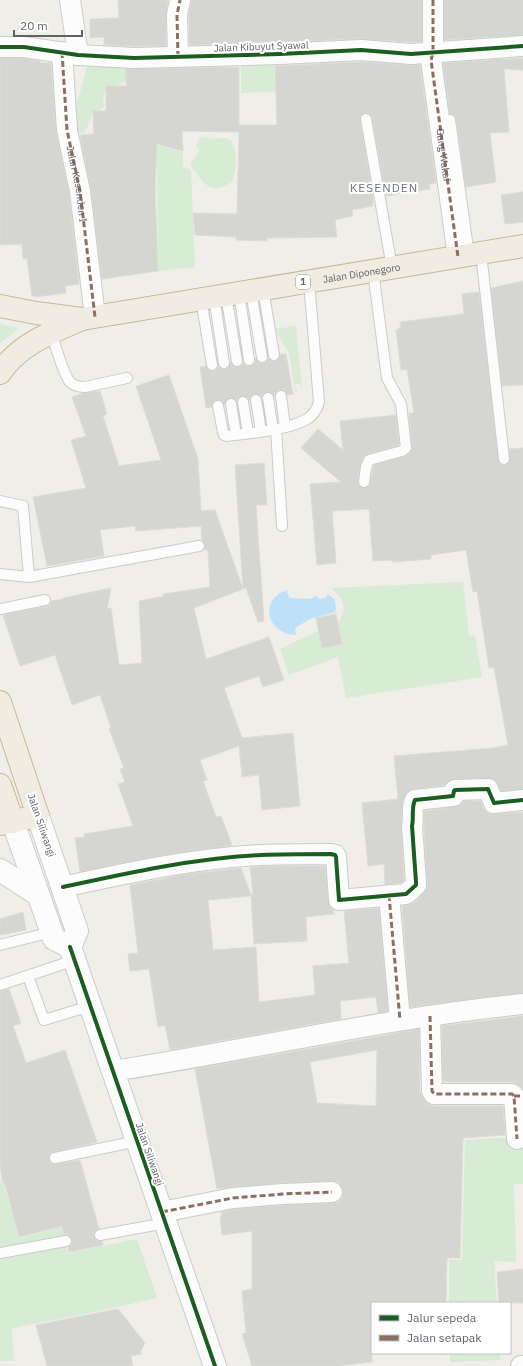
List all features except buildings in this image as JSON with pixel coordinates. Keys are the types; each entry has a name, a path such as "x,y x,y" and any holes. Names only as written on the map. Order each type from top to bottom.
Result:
{"highway":[{"name":"Jalan Diponegoro","path":"89,318 523,246"},
{"name":"1","path":"0,306 36,313 89,318"},
{"name":"1","path":"0,374 7,363 25,347 42,336 89,318"},
{"name":"Jalan Siliwangi","path":"0,702 38,816"},
{"path":"29,789 1,791 7,823 38,816"}],"main road":[{"name":"Jalan Siliwangi","path":"38,816 77,931 72,954 215,1366"},
{"path":"7,823 54,939 72,954"},
{"path":"0,870 37,894"}],"street":[{"name":"Jalan Kesenden I","path":"70,0 70,53 67,130 80,191 89,318"},
{"path":"178,57 177,15 180,0"},
{"name":"Gang Wakaf","path":"433,0 433,53 431,60 470,255"},
{"name":"Jalan Kibuyut Syawal","path":"0,47 24,47 70,53 134,58 361,50 411,54 523,46"},
{"path":"63,887 136,872 203,861 260,855 331,854 335,855 336,857 339,900 406,894 416,885 412,826 414,820 413,803 415,800 453,796 454,790 488,788 494,804 523,800"},
{"path":"389,895 400,1020"},
{"path":"113,1071 400,1020 467,1010 523,1004"},
{"path":"430,1016 432,1091 434,1094 512,1094 519,1096 517,1139"},
{"path":"164,1217 233,1198 332,1192"}],"lane":[{"path":"364,482 366,466 369,460 402,451 406,448 401,404 387,378 383,269 366,119"},
{"path":"450,120 470,255 504,459"},
{"path":"218,406 224,435 236,435 278,428 308,419 317,410 319,402 309,281"},
{"path":"232,294 274,355"},
{"path":"232,294 262,358"},
{"path":"232,294 249,360"},
{"path":"232,294 237,361"},
{"path":"224,363 232,294"},
{"path":"212,365 232,294"},
{"path":"51,332 62,365 71,383 85,387 127,378"},
{"path":"281,396 278,428 282,526"},
{"path":"268,398 278,428"},
{"path":"256,400 261,431"},
{"path":"243,402 248,433"},
{"path":"231,404 236,435"},
{"path":"0,501 24,506 29,577"},
{"path":"0,574 29,577 199,546"},
{"path":"0,609 45,600"},
{"path":"0,945 52,932"},
{"path":"0,985 28,976 72,954"},
{"path":"28,976 44,1020 90,1006"},
{"path":"55,1158 138,1141"},
{"path":"100,1235 164,1217"},
{"path":"0,1253 66,1241"}],"green space":[{"path":"274,62 275,92 241,93 241,63"},
{"path":"90,63 133,65 141,72 134,78 106,91 103,97 104,107 91,116 87,128 83,133 73,130 73,108 79,97 87,67"},
{"path":"200,137 213,139 225,138 232,141 236,161 232,182 221,187 211,187 203,182 193,169 191,162 198,153 199,149 196,146"},
{"path":"157,145 183,152 183,167 191,170 195,267 158,271"},
{"path":"0,324 18,329 0,343"},
{"path":"296,326 302,389 302,391 300,383 295,384 297,392 295,391 289,353 274,329"},
{"path":"463,582 469,636 475,635 482,677 346,698 338,657 289,675 280,649 339,621 342,616 344,607 343,603 339,595 331,588"},
{"path":"516,1137 523,1145 523,1184 514,1184 516,1262 494,1261 497,1302 449,1302 449,1260 462,1260 465,1140"},
{"path":"0,1177 2,1185 4,1185 19,1238 61,1227 68,1253 137,1239 157,1298 12,1328 14,1361 0,1361"},
{"path":"450,1354 500,1354 500,1360 450,1362"}],"water":[{"path":"287,590 289,598 310,599 316,596 320,599 325,598 328,594 335,600 335,612 310,619 295,628 296,635 286,633 278,629 273,623 270,616 270,608 272,601 278,594"}],"marked path":[{"path":"178,57 177,15 180,0"},
{"path":"433,0 433,53 431,60 458,257"},
{"path":"62,52 67,130 80,191 95,317"},
{"path":"389,895 400,1020"},
{"path":"430,1016 432,1091 434,1094 512,1094 514,1096 517,1139"},
{"path":"514,1096 523,1096"},
{"path":"162,1212 233,1198 332,1192"}],"cycle path":[{"path":"0,47 24,47 78,55 134,58 361,50 411,54 523,46"},
{"path":"63,887 211,859 261,855 331,854 335,855 336,857 339,900 406,894 416,885 412,826 413,806 415,800 453,796 455,790 488,789 494,803 523,800"},
{"path":"70,947 215,1366"}],"district":[{"name":"KESENDEN","path":"384,188"}]}
